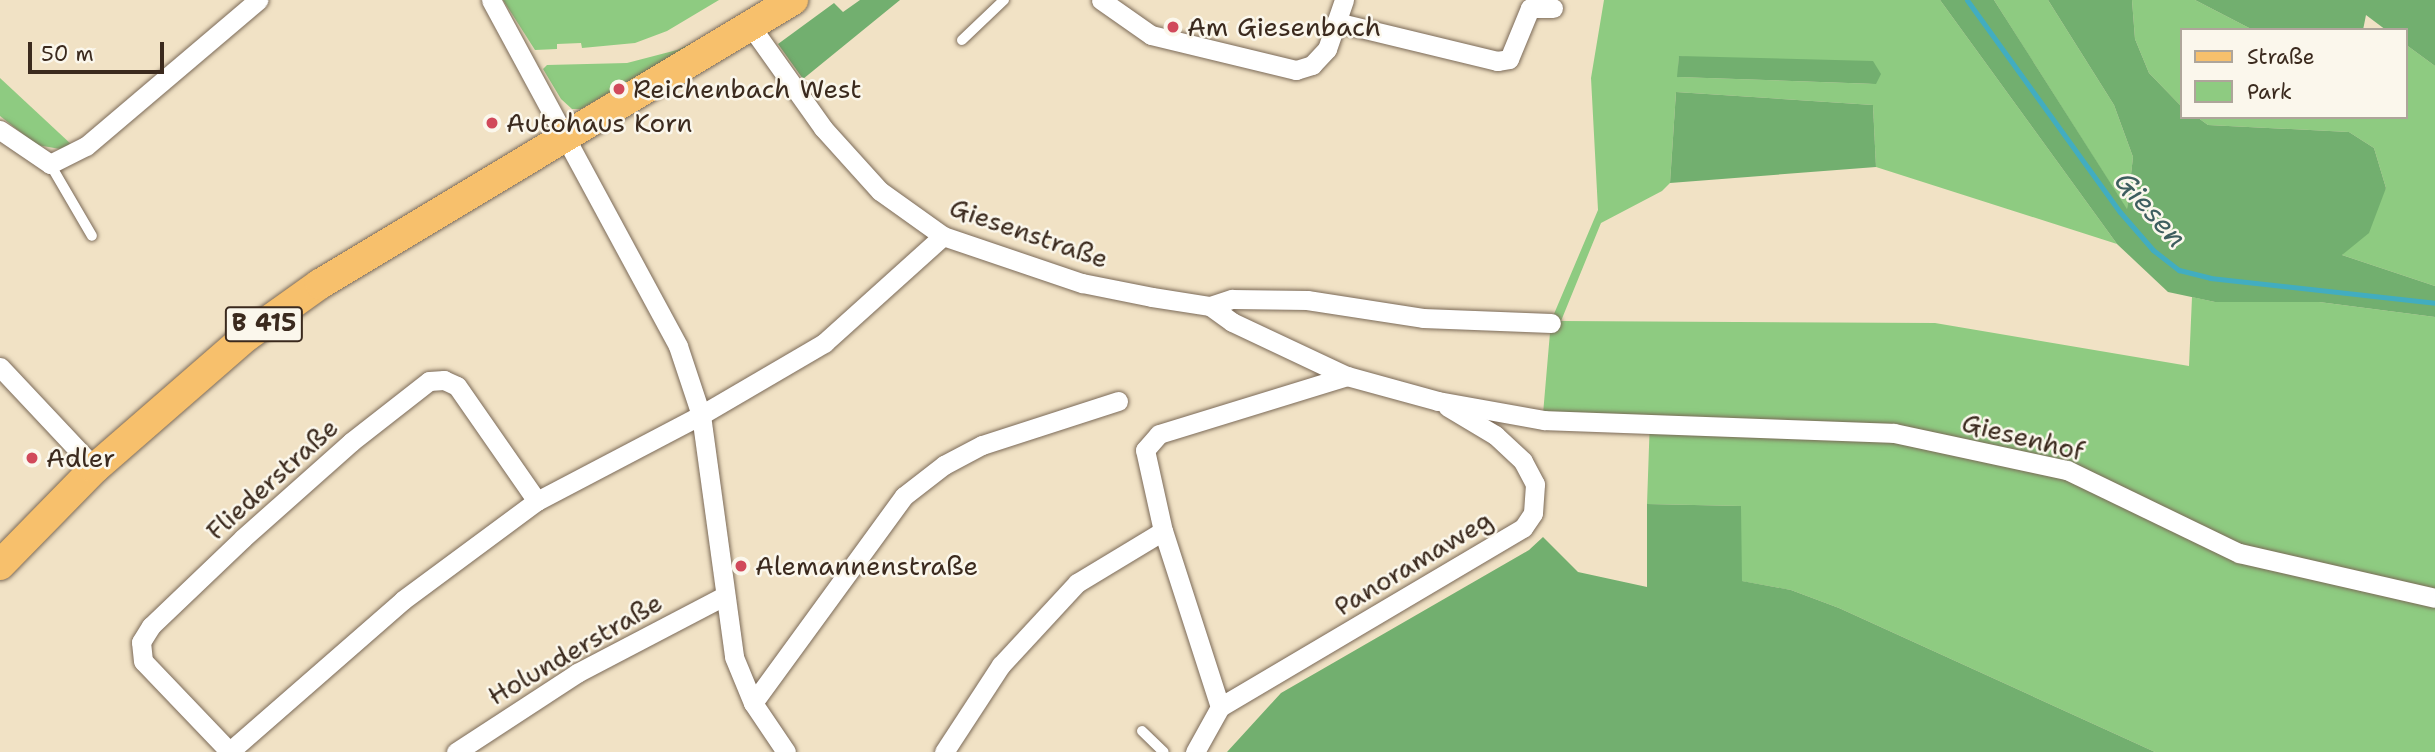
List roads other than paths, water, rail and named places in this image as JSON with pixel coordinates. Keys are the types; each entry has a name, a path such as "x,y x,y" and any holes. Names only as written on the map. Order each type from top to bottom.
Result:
{"main road":[{"name":"B 415","path":"0,565 95,468 247,336 320,284 752,29 793,0"}],"street":[{"path":"0,130 50,164 86,146 258,0"},
{"path":"491,0 569,138 678,346 701,415 734,657 753,702 786,752"},
{"path":"1101,0 1152,35 1296,70 1312,65 1327,49 1344,0"},
{"path":"1336,22 1497,61 1509,59 1530,8 1553,8"},
{"name":"Giesenstraße","path":"752,29 823,128 880,191 943,236 1082,283 1210,306 1232,322 1347,376 1438,401 1544,420 1662,427"},
{"name":"Fliederstraße","path":"537,500 457,386 444,380 429,381 351,442 243,538 141,642 143,661 229,752 403,600 537,500 701,415 824,343 943,236"},
{"name":"Giesenstraße","path":"1210,306 1232,299 1307,300 1423,318 1551,324"},
{"path":"0,366 95,468"},
{"path":"1195,752 1220,707 1163,531 1146,450 1159,434 1347,376"},
{"path":"753,702 904,496 944,465 982,445 1118,401"},
{"name":"Panoramaweg","path":"1220,707 1523,528 1533,513 1535,485 1523,461 1495,435 1438,401"},
{"name":"Giesenhof","path":"1662,427 1894,433 2053,467 2239,554 2435,598"},
{"path":"944,752 1001,665 1077,583 1163,531"},
{"name":"Holunderstraße","path":"456,752 577,673 724,596"}],"lane":[{"path":"961,40 1004,0"},
{"path":"50,164 92,236"},
{"path":"1142,731 1164,752"}],"waterway":[{"name":"Giesen","path":"1967,0 2120,212 2153,250 2179,270 2210,278 2435,303"}],"place":[{"name":"Am Giesenbach","path":"1173,27"},
{"name":"Reichenbach West","path":"619,89"},
{"name":"Autohaus Korn","path":"492,123"},
{"name":"Adler","path":"32,458"},
{"name":"Alemannenstraße","path":"741,566"}]}
